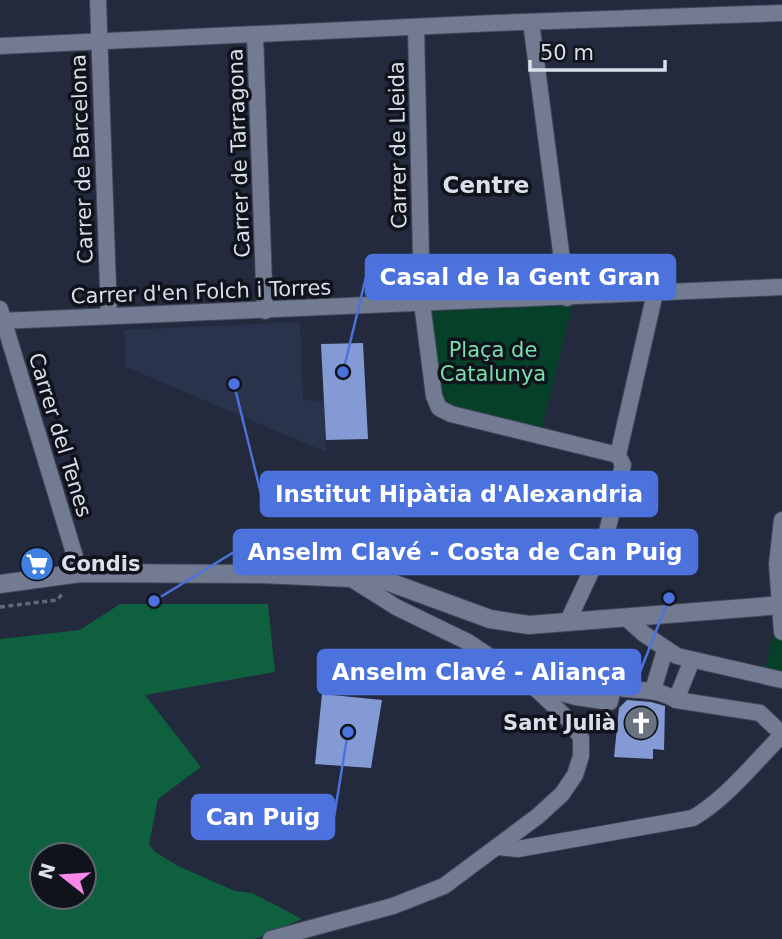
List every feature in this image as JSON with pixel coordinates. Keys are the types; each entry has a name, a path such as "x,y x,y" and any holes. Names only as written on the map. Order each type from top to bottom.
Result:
{"street":[{"name":"Carrer de Barcelona","path":"97,0 109,316"},
{"path":"0,46 782,13"},
{"path":"531,22 567,298"},
{"name":"Carrer de Lleida","path":"416,28 422,303"},
{"name":"Carrer de Tarragona","path":"255,35 265,311"},
{"name":"Carrer d'en Folch i Torres","path":"1,317 265,311 782,287"},
{"path":"567,623 604,544 623,465 618,455 655,293"},
{"path":"422,303 434,396 439,408 451,414 618,455"},
{"name":"Carrer del Tenes","path":"1,317 80,573"},
{"path":"782,520 777,564 782,632"},
{"path":"0,584 80,573 261,574 350,578 389,582 490,619 529,625 781,605"},
{"path":"271,939 393,906 444,886 498,847 562,794 575,775 581,756 581,738 571,722 531,685 468,642 396,607 350,578"},
{"path":"626,618 665,650 692,660 782,680"},
{"path":"653,690 665,650"},
{"path":"677,699 692,660"},
{"path":"498,847 518,849 693,818 712,807 736,785 782,735 760,713 677,699 653,690 613,687 610,702 576,697 531,685"}],"shaded area":[{"path":"300,322 303,400 324,401 326,452 126,367 124,330"}],"green space":[{"name":"Plaça de Catalunya","path":"574,298 540,436 439,408 422,303"},
{"path":"120,604 268,604 275,672 145,695 201,767 158,799 149,844 155,852 178,866 235,891 252,893 302,919 255,939 0,939 0,639 80,630"},
{"path":"776,621 782,621 782,680 763,677"}],"building":[{"path":"363,343 368,439 326,440 321,344"},
{"path":"322,694 382,700 371,768 315,764"},
{"name":"Sant Julià","path":"627,700 665,706 664,750 653,749 653,759 614,757 619,708"}],"place":[{"name":"Casal de la Gent Gran","path":"343,372"},
{"name":"Institut Hipàtia d'Alexandria","path":"234,384"},
{"name":"Condis","path":"37,564"},
{"name":"Anselm Clavé - Aliança","path":"669,598"},
{"name":"Anselm Clavé - Costa de Can Puig","path":"154,601"},
{"name":"Sant Julià","path":"641,723"},
{"name":"Can Puig","path":"348,732"}],"district":[{"name":"Centre","path":"486,185"}]}
